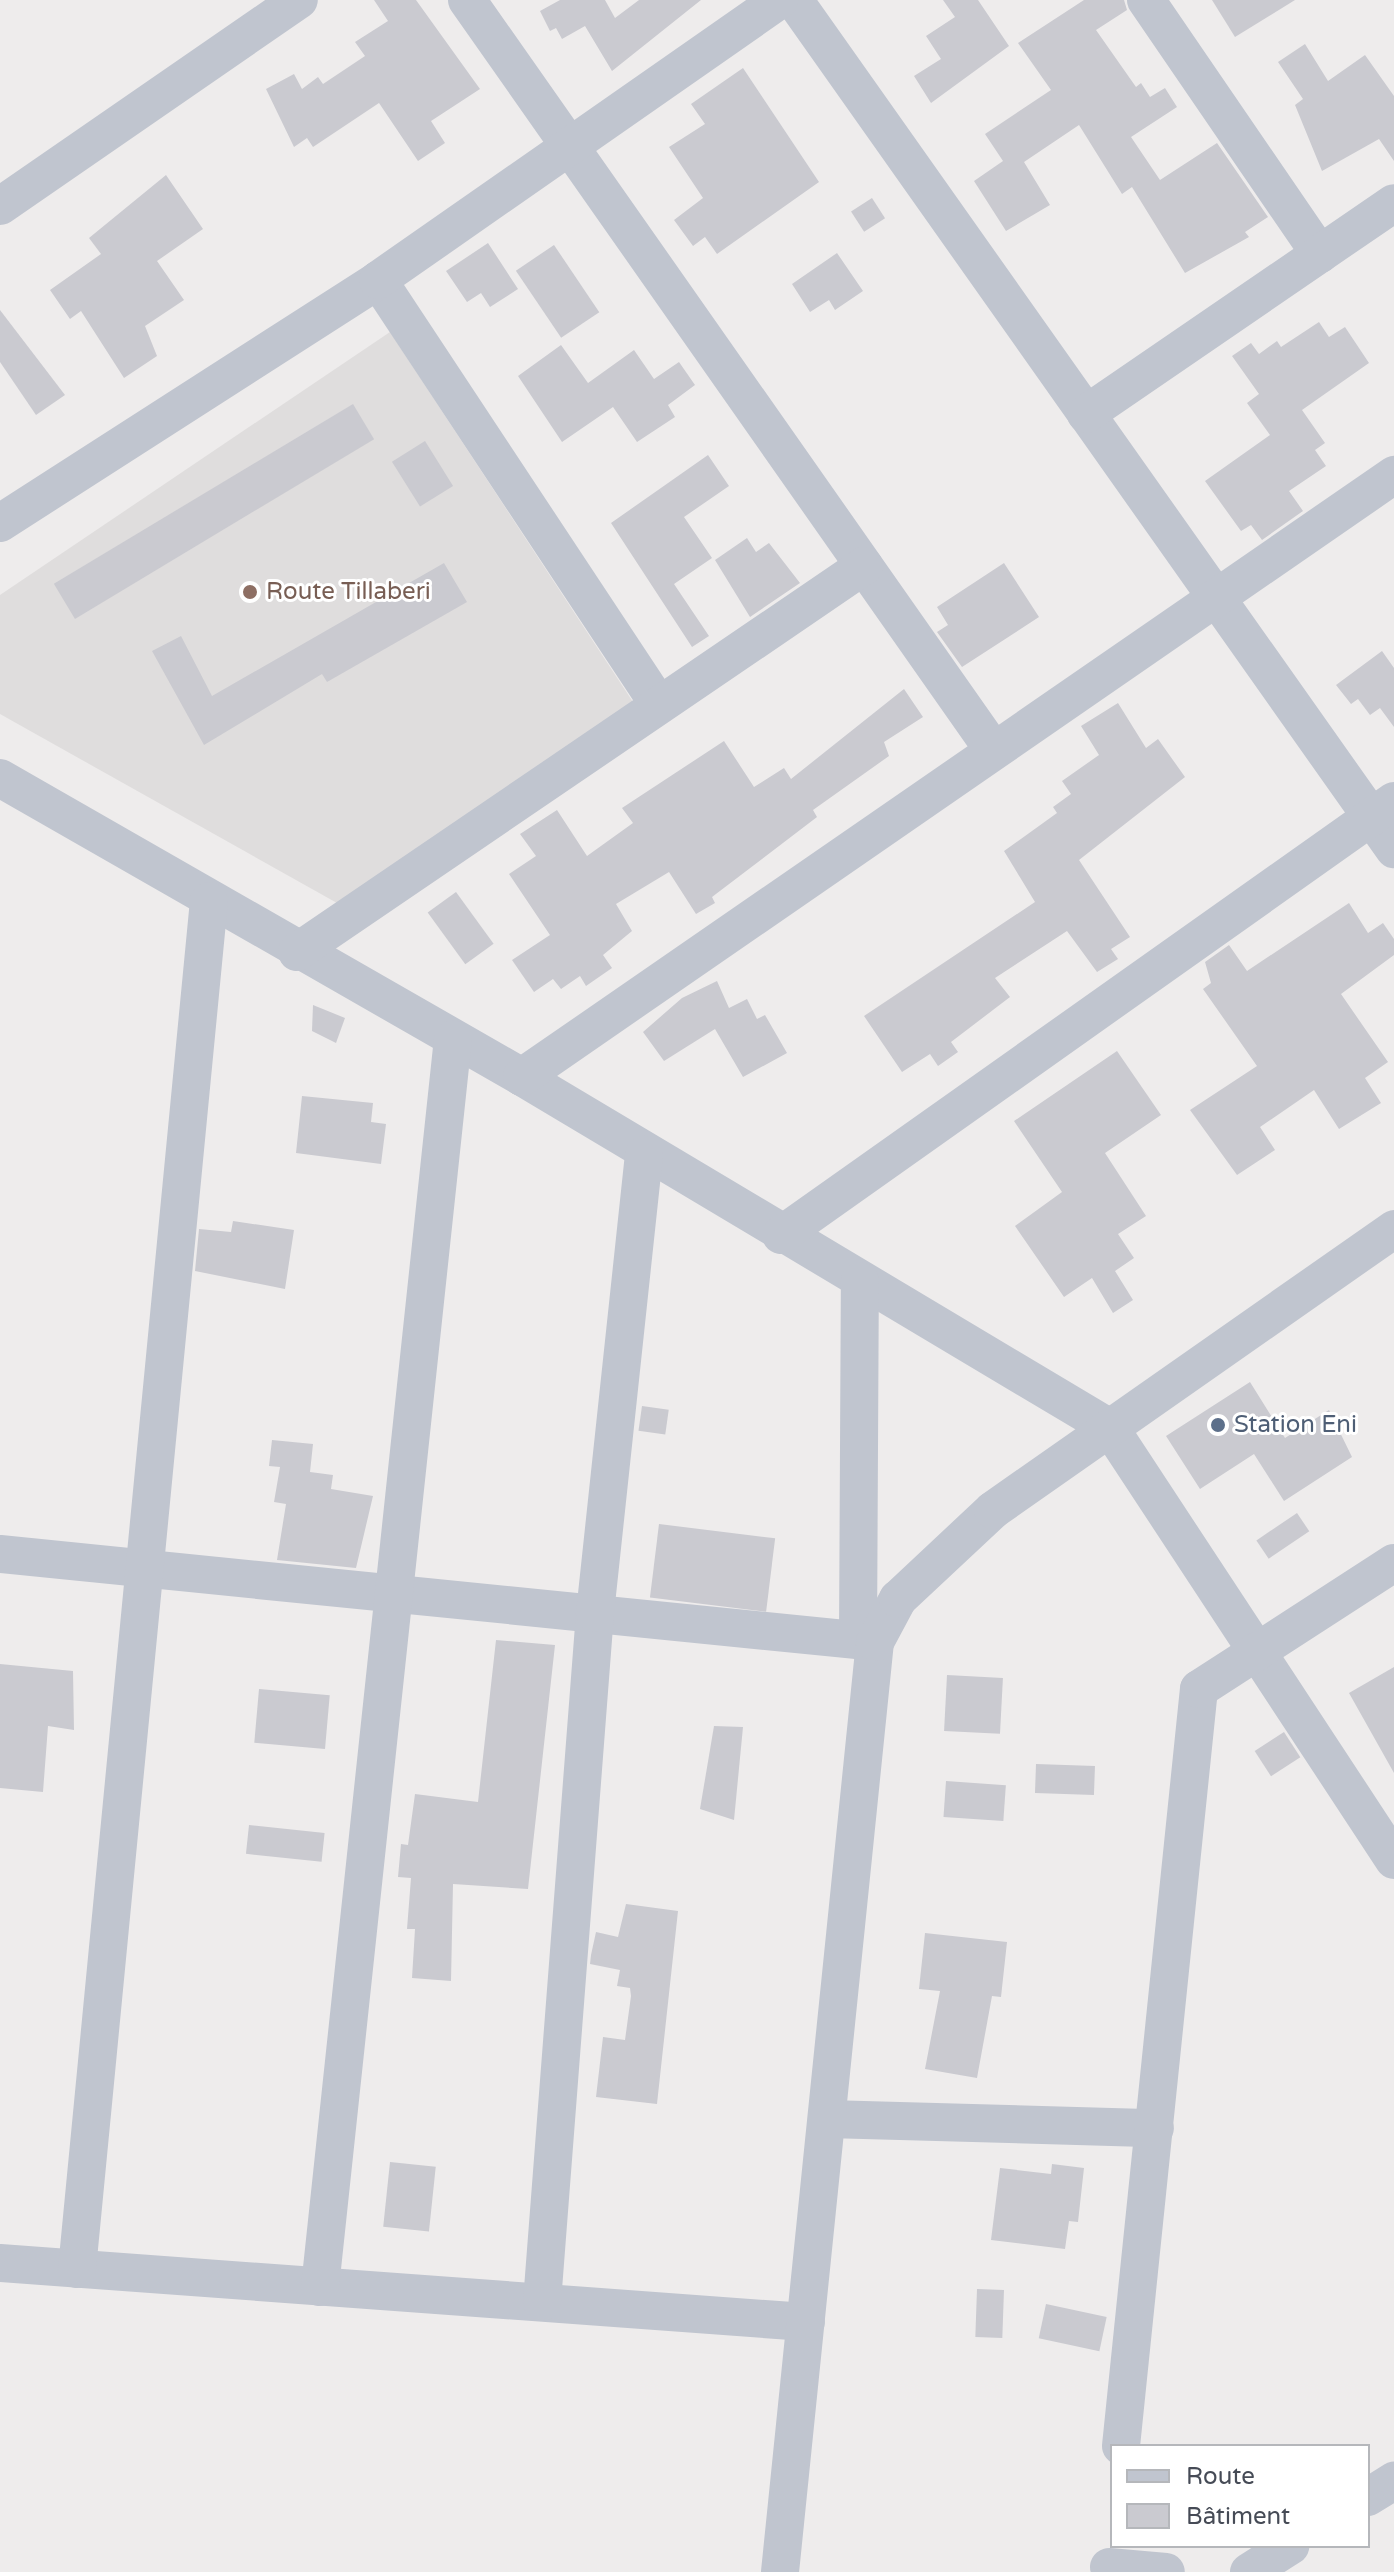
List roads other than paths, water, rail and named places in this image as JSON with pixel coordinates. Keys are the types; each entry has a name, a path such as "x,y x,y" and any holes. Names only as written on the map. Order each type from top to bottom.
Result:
{"street":[{"path":"0,206 299,0"},
{"path":"467,0 994,751"},
{"path":"0,523 378,280 779,0"},
{"path":"794,0 1217,598 1383,809 1394,849"},
{"path":"1146,0 1320,254"},
{"path":"1086,414 1394,203"},
{"path":"378,280 659,705"},
{"path":"522,1077 1394,475"},
{"path":"297,952 864,566"},
{"path":"0,778 297,952 522,1077 644,1155 1110,1428 1394,1860"},
{"path":"781,1235 1383,809"},
{"path":"77,2269 209,901"},
{"path":"320,2287 453,1039"},
{"path":"542,2302 595,1613 644,1155"},
{"path":"866,1641 898,1599 993,1510 1394,1229"},
{"path":"780,2572 827,2119 866,1641 860,1281"},
{"path":"0,1554 866,1641"},
{"path":"1121,2444 1199,1689 1394,1563"},
{"path":"827,2119 1155,2128"},
{"path":"0,2263 806,2322"},
{"path":"1370,2496 1394,2481"},
{"path":"752,2572 786,2511"},
{"path":"1249,2572 1287,2548"},
{"path":"1110,2560 1166,2572"}],"place":[{"name":"Route Tillaberi","path":"250,592"},
{"name":"Station Eni","path":"1218,1425"}]}
